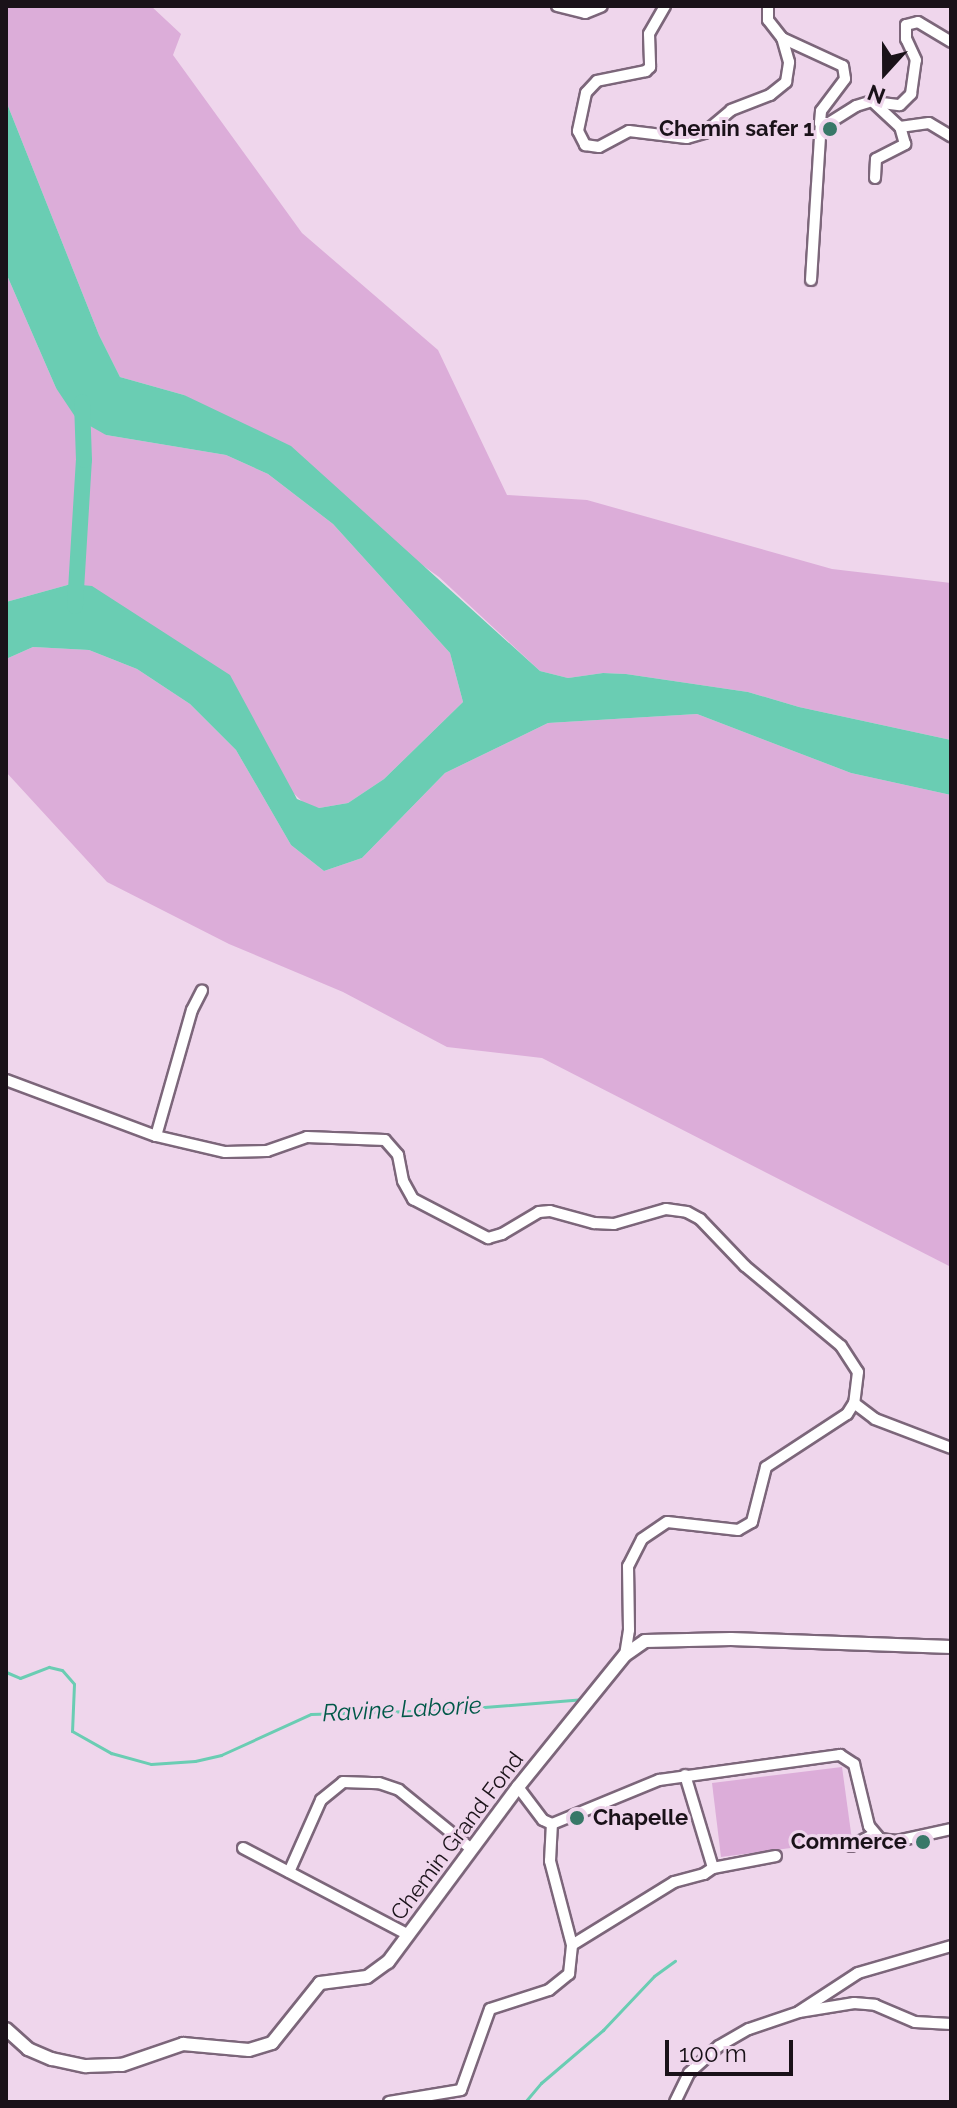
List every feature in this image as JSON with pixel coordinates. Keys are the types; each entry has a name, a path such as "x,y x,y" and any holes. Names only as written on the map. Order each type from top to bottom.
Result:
{"street":[{"path":"557,6 585,13 602,6"},
{"path":"665,6 649,34 650,67 646,71 597,81 586,93 578,131 585,145 599,147 629,131 687,138 704,133 731,110 770,95 786,82 789,62 782,38 768,20 768,6"},
{"path":"821,123 872,101 895,106 911,94 917,70 905,34 910,23 923,24 951,42"},
{"path":"782,38 843,66 845,79 821,111 811,280"},
{"path":"872,101 900,127 905,144 876,159 875,178"},
{"path":"900,127 929,123 951,136"},
{"path":"156,1136 192,1010 202,990"},
{"path":"6,1080 156,1136 246,1153 273,1150 307,1137 385,1140 398,1155 403,1181 413,1199 488,1238 502,1234 539,1212 550,1211 614,1224 666,1209 687,1212 700,1219 745,1266 850,1356 859,1381 854,1403 847,1414 763,1470 758,1508 752,1522 744,1528 724,1529 679,1521 658,1526 642,1539 628,1566 629,1630 625,1655"},
{"path":"854,1403 875,1419 951,1448"},
{"name":"Chemin Grand Fond","path":"6,2029 28,2049 52,2059 86,2066 122,2065 183,2044 261,2049 281,2035 304,1999 320,1983 375,1974 518,1787 635,1646 656,1639 951,1647"},
{"path":"518,1787 543,1820 552,1824 659,1780 840,1755 849,1759 858,1772 873,1835"},
{"path":"685,1775 713,1868"},
{"path":"289,1872 321,1800 343,1782 379,1783 399,1790 470,1848"},
{"path":"389,2102 461,2090 490,2009 558,1986 569,1974 572,1945 550,1861 552,1824"},
{"path":"851,1846 873,1835 897,1841 951,1829"},
{"path":"243,1848 407,1934"},
{"path":"572,1945 674,1882 704,1874 713,1868 776,1856"},
{"path":"799,2012 858,1973 951,1946"},
{"path":"675,2102 681,2086 699,2062 749,2029 799,2012 854,2003 875,2005 915,2022 951,2024"}],"shaded area":[{"path":"6,6 151,6 181,34 173,55 302,233 438,350 507,495 587,500 832,569 951,583 951,740 799,707 748,692 626,674 603,673 568,678 540,671 439,577 184,395 120,377 99,335 6,101"},
{"path":"6,101 99,335 120,377 184,395 291,446 540,671 568,678 603,673 626,674 748,692 799,707 951,740 951,795 851,773 697,714 548,723 445,773 362,858 324,871 291,845 236,750 190,704 137,669 89,650 33,647 6,659 6,602 71,584 92,586 230,675 297,799 319,808 348,803 384,779 463,702 450,653 333,524 268,474 226,455 106,435 76,418 56,388 6,273"},
{"path":"6,273 56,388 106,435 226,455 268,474 333,524 450,653 463,702 384,779 348,803 319,808 307,806 71,584 6,602"},
{"path":"33,647 89,650 137,669 190,704 236,750 291,845 324,871 362,858 445,773 548,723 697,714 851,773 951,795 951,1267 542,1058 447,1047 343,992 229,944 107,882 6,772 6,659"},
{"path":"842,1767 852,1840 721,1857 712,1783"}],"waterway":[{"path":"75,606 84,460 82,402"},
{"name":"Ravine Laborie","path":"6,1672 20,1678 49,1667 62,1670 74,1684 72,1731 111,1753 151,1764 195,1761 221,1755 311,1714 446,1710 585,1699"},
{"path":"525,2102 541,2083 603,2030 654,1976 675,1961"}],"place":[{"name":"Chemin safer 1","path":"830,129"},
{"name":"Chapelle","path":"577,1818"},
{"name":"Commerce","path":"923,1842"}]}
